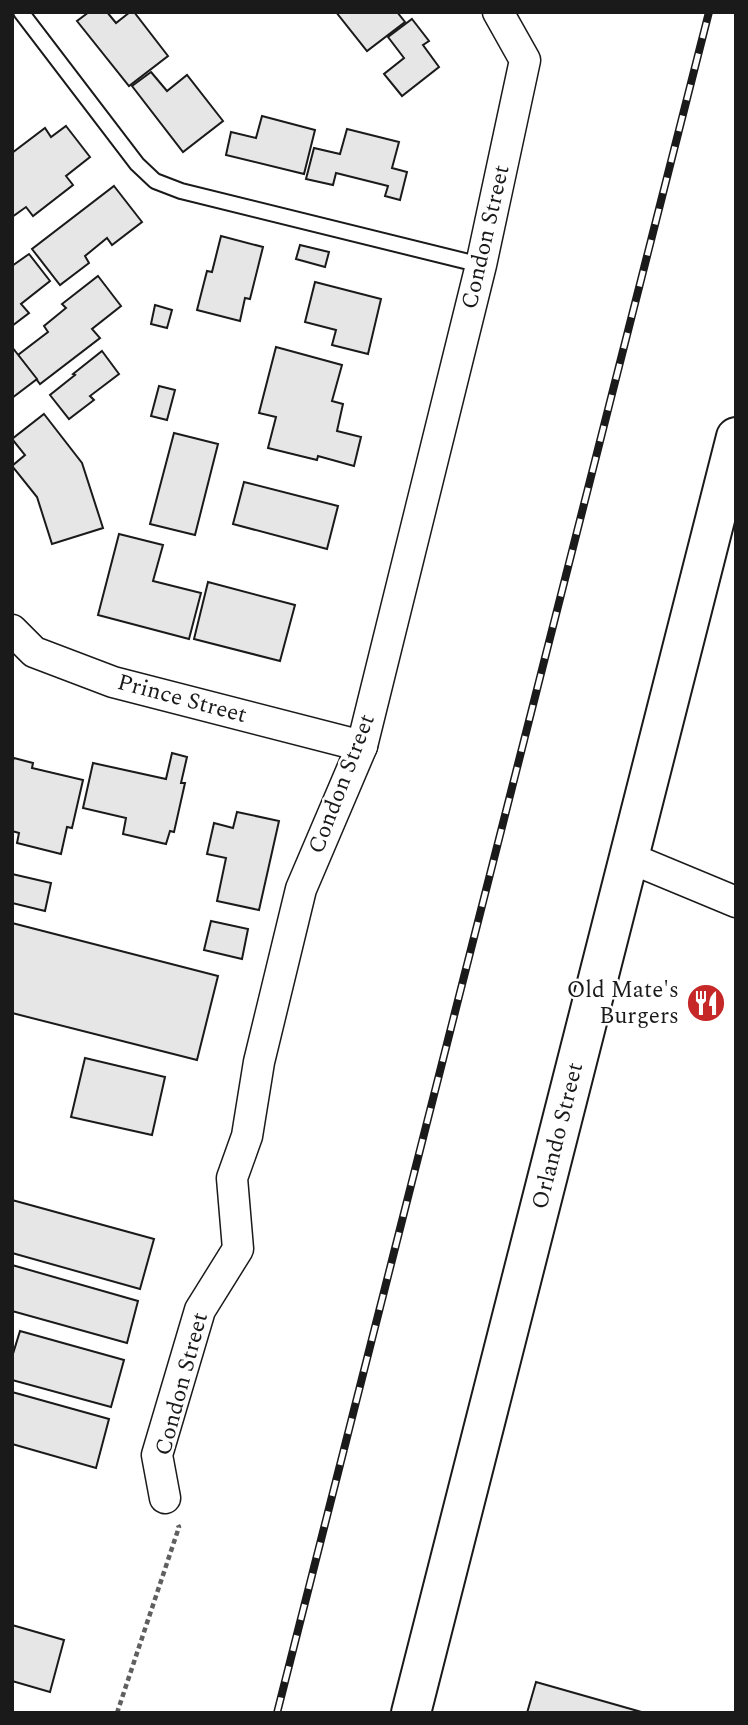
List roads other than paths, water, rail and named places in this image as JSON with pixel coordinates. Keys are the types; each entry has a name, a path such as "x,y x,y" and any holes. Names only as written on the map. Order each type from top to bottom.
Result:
{"street":[{"name":"Condon Street","path":"165,1498 157,1455 200,1310 238,1249 232,1178 247,1136 259,1062 301,889 362,746 481,265 526,60 498,12"},
{"name":"Orlando Street","path":"411,1713 736,437"},
{"name":"Prince Street","path":"12,629 34,652 113,682 362,746"},
{"path":"630,858 736,902"}],"lane":[{"path":"21,12 137,164 155,181 181,191 481,265"}],"railway":[{"path":"277,1713 709,12"}],"place":[{"name":"Old Mate's Burgers","path":"706,1003"}]}
